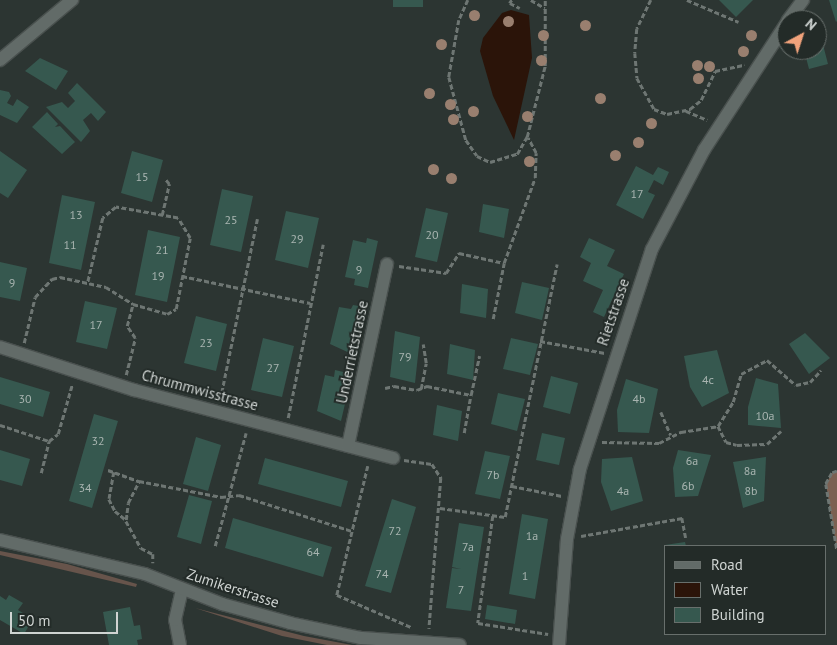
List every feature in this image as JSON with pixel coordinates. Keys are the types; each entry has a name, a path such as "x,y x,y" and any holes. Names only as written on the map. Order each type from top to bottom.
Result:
{"street":[{"path":"0,60 72,0"},
{"name":"Rietstrasse","path":"559,639 567,539 574,498 588,441 615,355 652,249 718,127 755,67 777,36"},
{"name":"Underrietstrasse","path":"348,446 387,264"},
{"name":"Chrummwisstrasse","path":"0,347 123,386 393,458"},
{"name":"Zumikerstrasse","path":"0,540 145,574 182,589 290,623 361,638 460,645"},
{"path":"180,645 175,620 182,589"}],"path":[{"path":"468,0 459,20 449,77 466,140 477,156 490,162 517,154 527,137 545,66 545,0"},
{"path":"512,0 510,3 520,8"},
{"path":"531,0 545,8"},
{"path":"651,0 637,28 637,78 654,108 667,114 686,111 701,100 715,71 746,65 755,67"},
{"path":"687,0 739,22"},
{"path":"686,111 718,127"},
{"path":"493,319 504,263 535,178 536,153 527,137"},
{"path":"162,215 168,184 165,179"},
{"path":"22,354 35,297 42,287 60,276 106,287 133,304 168,314 176,309 190,238 178,218 116,207 103,218 88,282"},
{"path":"217,412 257,219"},
{"path":"286,429 323,245"},
{"path":"387,264 446,273 459,253 504,263"},
{"path":"440,508 505,517 557,264"},
{"path":"182,276 311,303"},
{"path":"123,386 135,338 127,326 133,304"},
{"path":"540,341 615,355"},
{"path":"421,389 426,363 423,344"},
{"path":"464,433 479,356"},
{"path":"588,441 659,443 671,435 718,426 733,402 741,374 767,360 796,385 810,382 821,370"},
{"path":"41,473 49,441 58,434 76,371"},
{"path":"386,388 421,389 427,386 471,395"},
{"path":"661,412 671,435"},
{"path":"215,546 250,420"},
{"path":"0,425 49,441"},
{"path":"718,426 726,442 737,445 767,444 781,431"},
{"path":"372,452 336,595 411,627 410,641"},
{"path":"393,458 437,467 441,478 428,642"},
{"path":"108,470 140,482 239,496 352,531"},
{"path":"837,471 832,473 826,484 837,550"},
{"path":"114,472 109,499 115,511 126,520 141,548 152,554 153,563"},
{"path":"126,520 128,503 140,482"},
{"path":"512,486 574,498"},
{"path":"493,515 478,623 559,639"},
{"path":"567,539 682,518 686,538"}],"shaded area":[{"path":"837,471 837,550 826,484 832,473"},
{"path":"0,551 67,564 137,584 136,587 0,555"},
{"path":"195,608 304,636 352,645 327,645 282,636"}],"water":[{"path":"511,10 529,15 532,58 514,140 493,96 480,51 483,38 502,13"}],"building":[{"path":"393,0 423,0 423,7 393,7"},
{"path":"719,0 753,0 736,17"},
{"path":"829,0 837,0 836,22"},
{"path":"40,58 68,71 56,90 25,71"},
{"path":"807,60 827,60 828,64 809,69"},
{"path":"77,83 106,112 98,121 91,113 83,120 90,131 81,142 46,107 62,102 68,108 75,101 68,93"},
{"path":"0,90 9,92 11,96 7,103 13,106 17,99 29,107 17,123 0,115"},
{"path":"47,112 58,124 55,127 60,126 75,142 62,154 32,127"},
{"path":"0,151 27,170 8,198 0,193"},
{"path":"132,151 163,160 152,202 121,193"},
{"path":"636,166 653,175 658,167 669,172 663,185 654,180 648,192 655,195 643,219 616,205"},
{"path":"222,189 253,196 241,252 210,245"},
{"path":"62,195 95,202 81,270 49,263"},
{"path":"483,204 509,209 504,238 479,232"},
{"path":"426,208 448,213 437,262 415,257"},
{"path":"286,211 319,218 308,268 275,260"},
{"path":"148,230 180,237 167,302 135,295"},
{"path":"367,238 378,241 368,288 354,285 355,279 345,277 353,240 366,243"},
{"path":"589,238 615,250 607,266 624,274 604,317 593,312 603,290 583,281 591,263 580,257"},
{"path":"0,262 27,268 20,301 0,297"},
{"path":"522,282 549,288 542,320 515,313"},
{"path":"462,284 488,289 486,318 460,313"},
{"path":"85,301 117,308 107,349 76,342"},
{"path":"353,305 364,307 354,355 330,344 339,307 351,309"},
{"path":"196,316 227,324 216,371 184,363"},
{"path":"395,331 420,337 415,383 390,377"},
{"path":"805,333 830,358 809,374 789,344"},
{"path":"263,338 294,346 282,397 251,390"},
{"path":"511,338 538,344 530,375 503,369"},
{"path":"450,344 475,350 473,380 447,374"},
{"path":"717,350 729,393 702,407 690,387 684,356"},
{"path":"335,370 352,374 341,421 317,411 325,375 334,377"},
{"path":"551,376 578,383 570,414 543,407"},
{"path":"0,377 50,392 43,417 0,404"},
{"path":"756,378 778,384 781,428 748,425 748,407"},
{"path":"626,379 658,389 649,433 618,432 617,410"},
{"path":"498,393 525,399 517,431 491,424"},
{"path":"437,405 462,411 458,441 433,435"},
{"path":"94,414 118,421 92,508 69,501"},
{"path":"542,433 565,438 559,465 536,460"},
{"path":"196,437 221,445 208,491 183,484"},
{"path":"0,450 30,459 22,486 0,480"},
{"path":"678,450 711,455 698,496 675,497 673,468"},
{"path":"485,451 510,456 500,499 475,494"},
{"path":"632,457 643,501 611,511 601,482 602,459"},
{"path":"766,457 764,501 743,508 733,462"},
{"path":"265,458 348,481 341,507 258,484"},
{"path":"189,495 212,501 201,544 177,537"},
{"path":"392,499 416,507 391,593 365,586"},
{"path":"522,514 548,519 535,599 509,594"},
{"path":"233,518 332,547 323,577 225,548"},
{"path":"459,523 484,527 471,611 446,608 452,568 461,569 452,567"},
{"path":"685,542 686,545 665,545"},
{"path":"9,595 23,603 18,610 33,619 24,634 0,620 0,596 6,600"},
{"path":"487,605 517,610 515,624 485,619"},
{"path":"130,607 134,626 140,625 142,639 137,640 138,645 109,645 103,612"}]}
